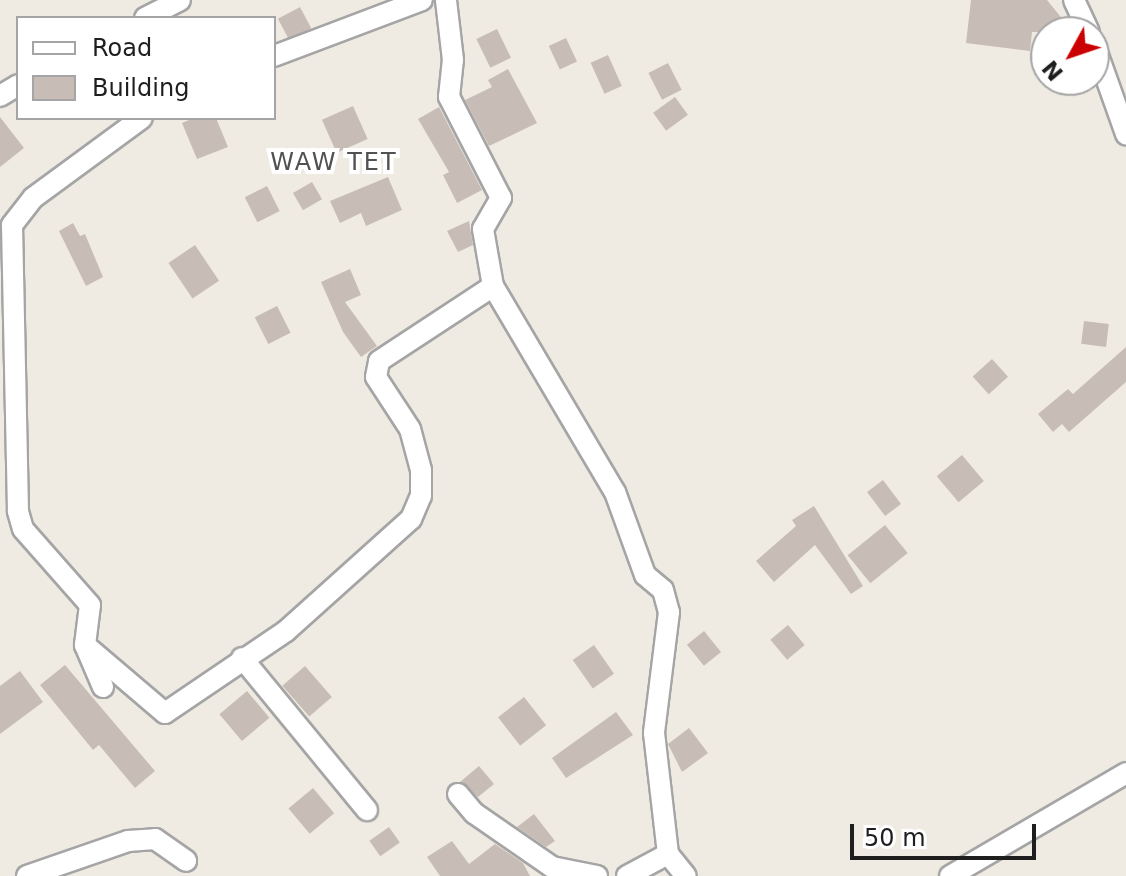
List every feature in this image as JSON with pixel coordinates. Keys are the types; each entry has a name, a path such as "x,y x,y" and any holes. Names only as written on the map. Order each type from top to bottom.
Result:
{"street":[{"path":"149,16 180,0"},
{"path":"276,55 422,0 448,4 453,60 449,97 501,198 483,229 493,286 615,492 645,575 663,590 669,612 654,733 668,854 686,876"},
{"path":"1110,89 1126,134"},
{"path":"103,687 85,645 90,605 23,529 7,403 6,218 139,120"},
{"path":"85,645 165,713 286,631 411,519 421,496 421,470 410,429 376,377 379,361 493,286"},
{"path":"242,658 367,810"},
{"path":"950,876 1126,773"},
{"path":"458,794 474,813 552,867 597,876"},
{"path":"27,876 141,840 155,839 186,861"},
{"path":"627,876 668,854"}],"building":[{"path":"971,0 1047,0 1060,16 1030,16 1030,51 966,43"},
{"path":"300,7 311,28 289,40 278,19"},
{"path":"497,29 511,58 490,68 476,39"},
{"path":"566,38 577,62 560,70 549,46"},
{"path":"608,55 622,86 604,94 591,63"},
{"path":"668,63 682,90 662,100 648,73"},
{"path":"508,69 537,123 489,146 465,100 492,87 488,80"},
{"path":"675,97 688,115 666,131 653,113"},
{"path":"353,106 368,139 337,153 322,120"},
{"path":"439,107 482,190 457,203 443,175 449,172 418,119"},
{"path":"0,117 24,148 0,167"},
{"path":"217,120 228,147 197,159 182,123"},
{"path":"388,177 402,210 366,226 361,213 340,223 330,201"},
{"path":"312,182 322,199 303,210 293,193"},
{"path":"267,186 280,211 257,222 245,197"},
{"path":"469,221 473,245 458,252 447,231"},
{"path":"73,223 80,236 85,234 103,277 86,286 59,231"},
{"path":"195,245 219,281 193,299 168,263"},
{"path":"350,269 361,295 345,302 377,346 361,357 343,332 321,282"},
{"path":"277,306 291,333 268,344 255,317"},
{"path":"1084,321 1109,324 1106,347 1081,344"},
{"path":"1126,347 1126,382 1069,432 1062,424 1053,432 1038,414 1068,389 1073,394"},
{"path":"992,359 1008,377 989,394 973,376"},
{"path":"962,455 984,481 959,502 937,476"},
{"path":"883,480 901,504 885,516 867,492"},
{"path":"814,506 863,586 851,594 815,545 774,582 756,561 796,526 792,520"},
{"path":"885,525 908,553 870,583 848,555"},
{"path":"788,625 805,645 787,660 770,640"},
{"path":"704,631 721,652 704,666 687,645"},
{"path":"594,645 614,674 593,689 573,660"},
{"path":"65,665 155,771 135,788 99,745 93,750 40,685"},
{"path":"305,666 332,697 309,717 282,686"},
{"path":"20,671 43,702 0,734 0,686"},
{"path":"247,691 269,718 242,741 219,714"},
{"path":"524,697 546,725 520,746 498,717"},
{"path":"616,712 633,735 566,778 552,758"},
{"path":"689,728 708,753 682,772 668,744"},
{"path":"479,766 494,784 478,797 460,782"},
{"path":"313,788 334,813 310,834 288,809"},
{"path":"534,814 555,841 546,847 517,827"},
{"path":"389,827 400,843 380,856 369,841"},
{"path":"452,841 469,864 495,844 523,863 530,876 440,876 427,857"}],"district":[{"name":"WAW TET","path":"334,163"}]}
